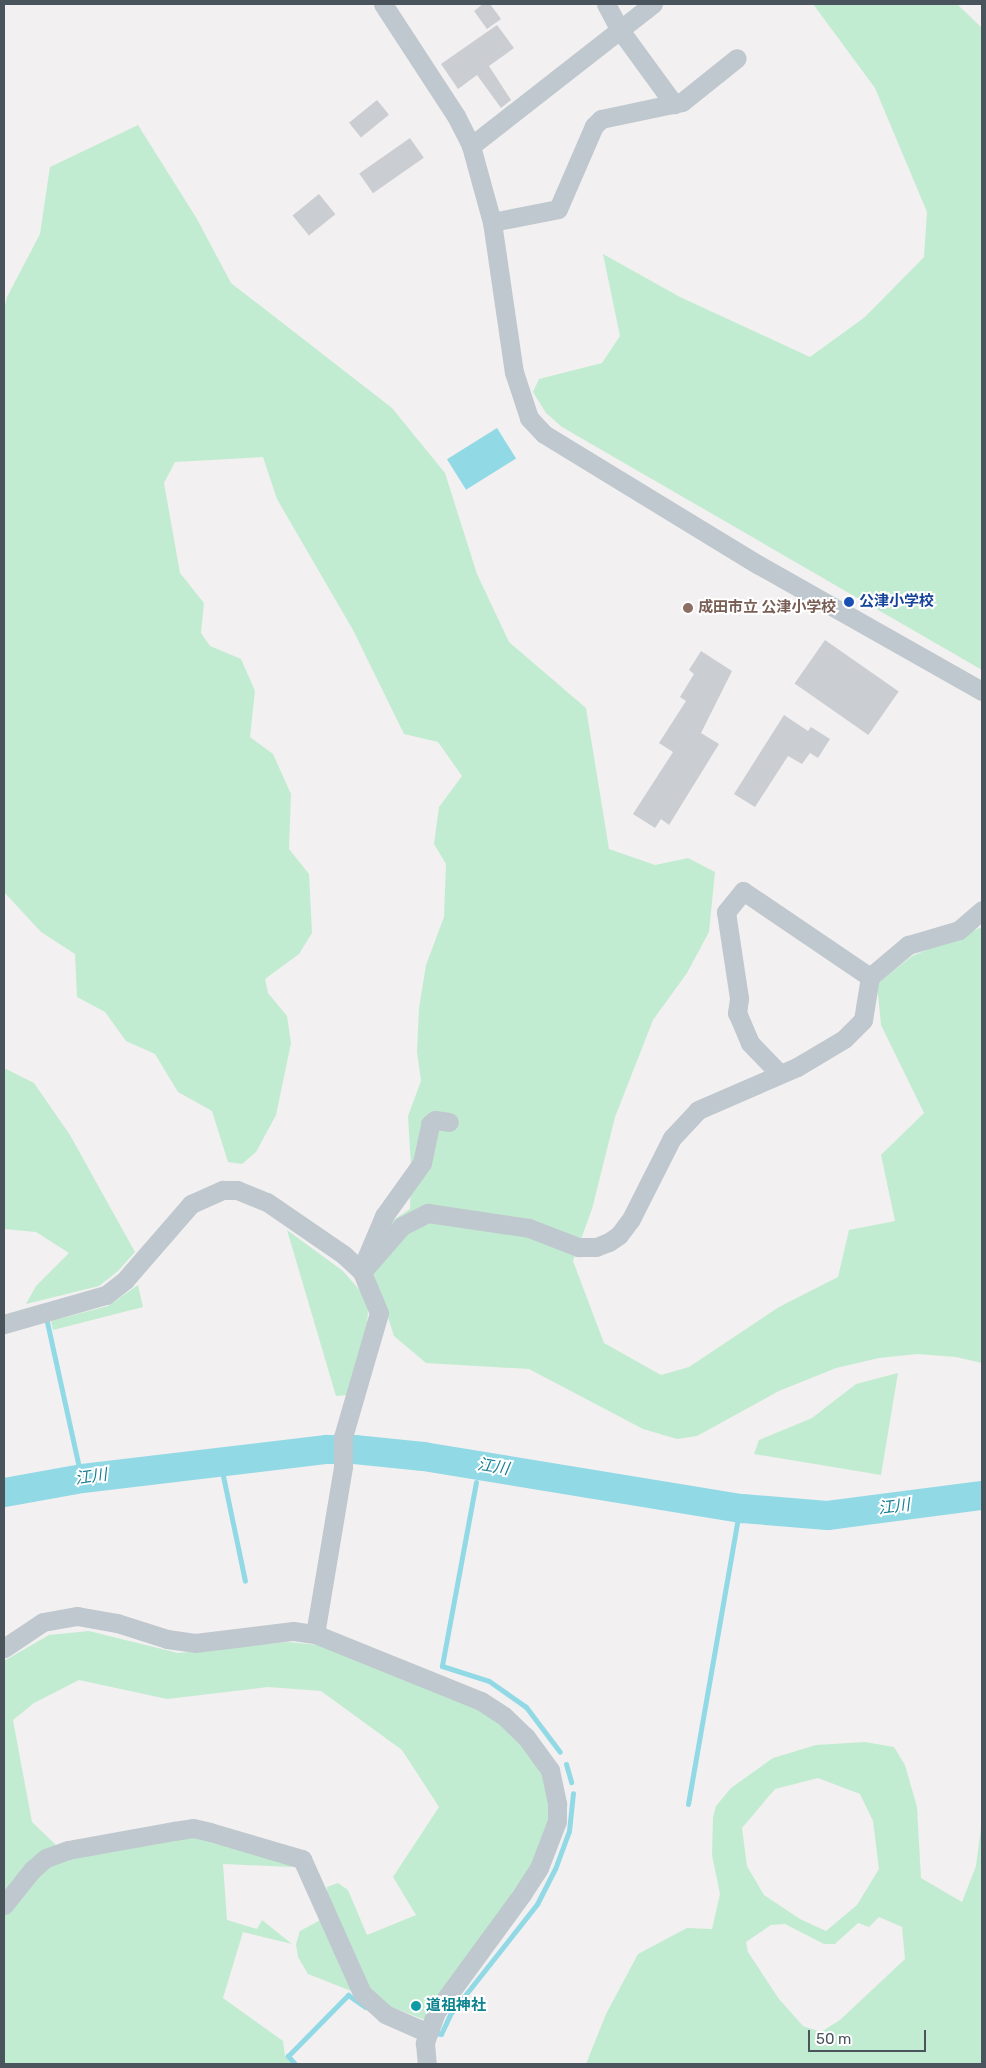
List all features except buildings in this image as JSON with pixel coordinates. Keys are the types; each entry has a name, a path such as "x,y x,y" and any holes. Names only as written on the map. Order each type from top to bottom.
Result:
{"street":[{"path":"383,4 456,116 471,146 492,222 495,259 518,391 529,418 544,434 759,565 982,691"},
{"path":"606,4 620,30 674,104"},
{"path":"471,146 653,4"},
{"path":"492,222 558,209 594,126 601,119 682,102 737,58"},
{"path":"779,1073 750,1043 737,1013 739,998 726,912 743,892 870,977"},
{"path":"362,1272 402,1226 428,1213 529,1228 578,1247 596,1247 609,1242 619,1235 631,1219 680,1126 698,1110 820,1055 851,1033 863,1020 870,977 908,945 959,930 982,910"},
{"path":"362,1272 384,1216 422,1163 430,1124 435,1120 449,1122"},
{"path":"4,1324 106,1295 125,1280 191,1204 223,1190 243,1192 267,1202 344,1255 362,1272 379,1313 342,1448 315,1634"},
{"path":"4,1648 43,1622 77,1616 117,1623 167,1640 195,1643 293,1631 315,1634 481,1702 504,1716 540,1754 550,1770 555,1788 556,1821 539,1868 436,2012 425,2043 427,2064"},
{"path":"4,1905 32,1870 46,1858 68,1850 194,1828 302,1859 362,1993 385,2014 428,2033"}],"green space":[{"path":"813,4 957,4 982,28 982,670 562,427 546,413 533,392 539,379 602,363 620,336 603,254 680,297 810,357 865,317 924,257 927,212 875,88"},
{"path":"138,125 197,219 231,283 392,408 445,473 477,574 509,642 586,708 609,849 655,865 688,858 715,872 709,932 687,973 653,1020 615,1117 592,1209 573,1261 604,1343 661,1375 689,1367 779,1307 838,1277 849,1230 895,1221 881,1155 924,1113 881,1025 877,984 912,956 982,927 982,1363 956,1357 917,1354 879,1358 836,1368 779,1391 697,1436 677,1439 643,1429 529,1369 426,1363 394,1336 368,1256 378,1230 410,1209 411,1166 408,1116 421,1081 417,1052 419,1008 426,965 444,917 446,864 434,844 439,807 462,776 438,742 404,734 353,630 277,499 263,457 175,462 164,483 180,573 204,603 201,633 210,646 241,659 255,691 250,737 273,754 291,794 289,849 309,874 312,933 299,954 265,979 268,993 287,1016 291,1043 276,1115 256,1152 242,1164 228,1162 212,1111 178,1092 155,1054 126,1041 105,1012 77,997 75,954 41,932 4,892 4,310 7,297 40,234 50,167"},
{"path":"4,1068 34,1083 70,1135 135,1252 118,1271 99,1286 26,1304 36,1286 69,1253 36,1232 4,1229"},
{"path":"287,1230 343,1271 363,1294 368,1311 367,1324 348,1395 336,1396"},
{"path":"138,1285 143,1307 53,1330 51,1321 108,1306"},
{"path":"898,1373 881,1475 754,1454 759,1440 812,1418 856,1384"},
{"path":"89,1631 178,1653 288,1642 320,1645 473,1705 498,1720 518,1738 546,1780 550,1806 547,1828 534,1863 425,2020 308,1974 298,1957 296,1944 300,1931 326,1917 327,1887 338,1883 348,1890 367,1935 416,1915 393,1877 439,1807 402,1750 321,1691 268,1687 167,1699 79,1680 34,1703 13,1720 32,1822 57,1846 186,1833 299,1862 291,1867 223,1864 227,1920 257,1929 262,1920 292,1944 243,1932 223,1998 283,2041 285,2056 292,2064 4,2064 4,1661 49,1635"},
{"path":"865,1742 894,1747 905,1765 917,1807 921,1878 962,1902 976,1866 982,1819 982,2064 586,2064 606,2014 638,1954 687,1928 712,1929 720,1894 712,1855 713,1817 716,1806 731,1788 773,1758 816,1745","holes":["818,1778 860,1794 873,1821 879,1869 857,1905 826,1931 800,1919 764,1895 747,1866 742,1828 775,1789","879,1917 902,1927 905,1959 840,2020 821,2032 803,2026 779,1999 748,1952 746,1942 771,1925 785,1924 824,1944 835,1944 858,1923 869,1927"]}],"water":[{"path":"497,428 516,459 466,490 447,459"}],"waterway":[{"path":"47,1322 79,1467"},
{"name":"江川","path":"4,1492 82,1478 326,1449 354,1449 423,1456 742,1508 827,1515 982,1495"},
{"path":"222,1471 245,1581"},
{"path":"476,1482 442,1666 489,1681 526,1707 560,1752"},
{"path":"688,1804 737,1522"},
{"path":"566,1764 571,1782"},
{"path":"437,2033 441,2034 451,2013 537,1904 555,1869 569,1831 573,1793"},
{"path":"295,2064 288,2056 348,1995 365,2007"}],"place":[{"name":"公津小学校","path":"849,602"},
{"name":"成田市立 公津小学校","path":"688,608"},
{"name":"道祖神社","path":"416,2006"}]}
